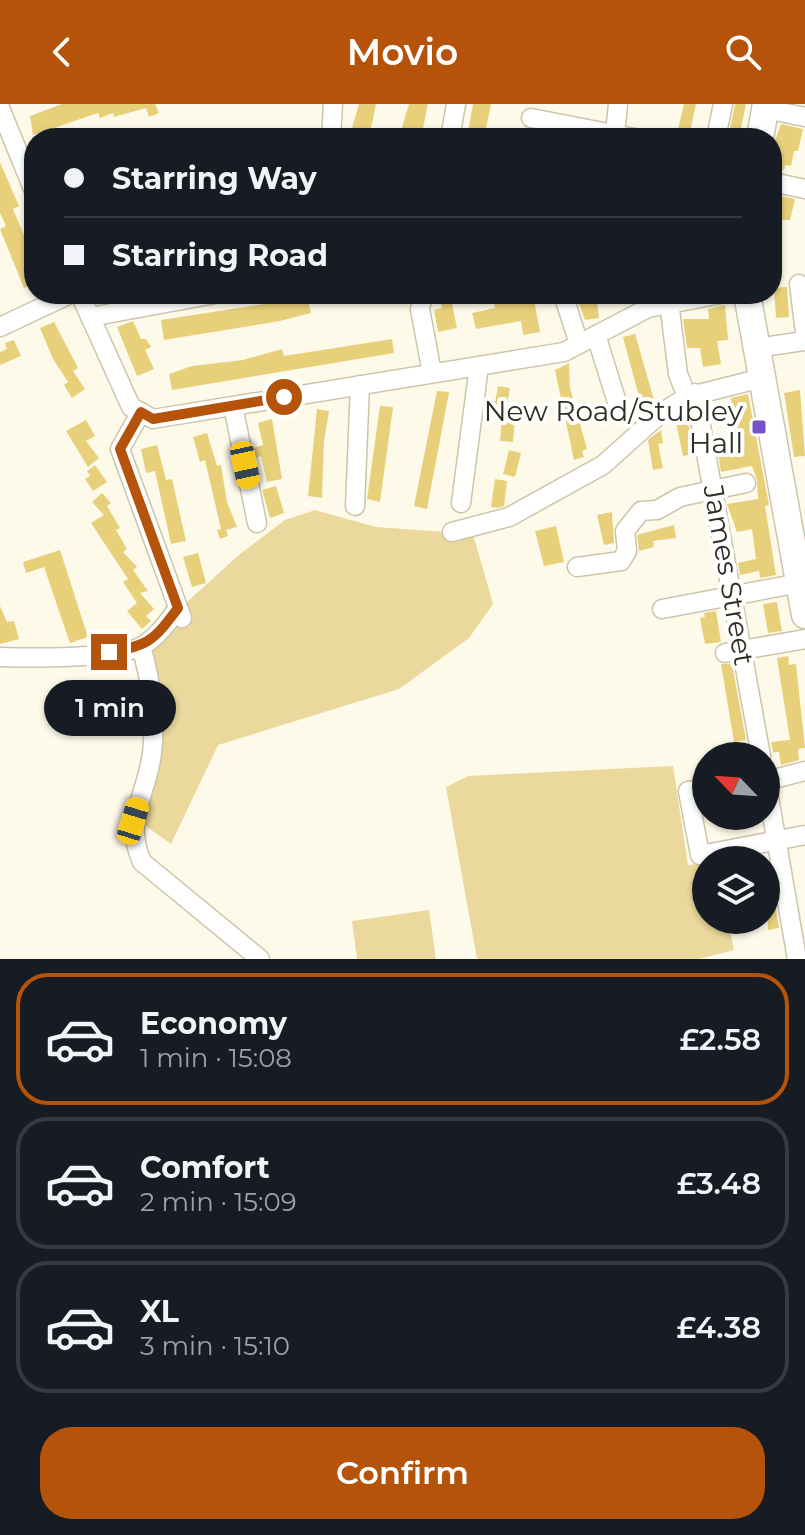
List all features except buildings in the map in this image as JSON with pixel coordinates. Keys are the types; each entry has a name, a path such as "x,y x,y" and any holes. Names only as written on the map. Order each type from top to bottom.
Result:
{"highway":[{"path":"762,128 766,106"},
{"path":"749,304 800,548 800,583 805,615"}],"street":[{"path":"332,128 333,104"},
{"path":"452,128 456,104"},
{"path":"618,104 622,128"},
{"path":"718,128 723,104"},
{"path":"766,106 805,117"},
{"path":"7,110 24,161"},
{"path":"531,118 556,128"},
{"path":"782,184 805,189"},
{"path":"799,284 805,333"},
{"path":"0,327 49,304"},
{"path":"84,304 131,407 153,419 564,352 656,304"},
{"path":"90,317 161,304"},
{"path":"421,304 432,373"},
{"path":"568,304 620,412"},
{"name":"James Street","path":"670,304 678,374 691,395 714,489 734,597 733,652 757,742"},
{"path":"756,348 805,341"},
{"path":"461,503 479,366"},
{"path":"452,532 509,517 603,465 661,413 691,395 762,378"},
{"path":"355,506 360,385"},
{"path":"233,406 257,523"},
{"path":"0,657 53,658 141,647 180,613 120,449 141,412"},
{"path":"577,567 613,564 624,559 625,531 641,511 657,510 680,497 746,483"},
{"path":"662,609 800,583"},
{"path":"733,652 805,639"},
{"path":"141,647 146,664 153,733 150,765 133,821 134,844 142,862 260,959"},
{"path":"780,777 805,771"},
{"path":"699,830 700,855 805,835"},
{"path":"775,830 797,959"}],"shaded area":[{"path":"315,510 376,527 473,534 493,604 469,638 399,689 218,745 171,844 129,814 158,752 148,664 156,630 240,554 285,520"},
{"path":"673,766 688,865 692,865 692,934 731,934 734,950 699,959 477,959 446,787 468,776"},
{"path":"429,910 436,959 357,959 352,921"}],"place":[{"name":"New Road/Stubley Hall","path":"759,427"}],"route":[{"path":"109,652 141,647 161,631 178,608 120,449 141,412 153,419 284,397"}]}
